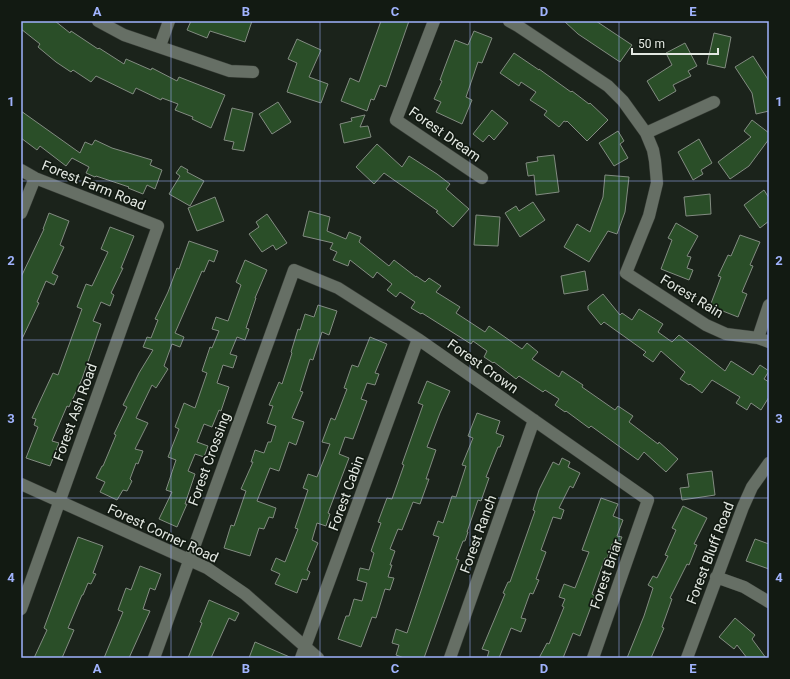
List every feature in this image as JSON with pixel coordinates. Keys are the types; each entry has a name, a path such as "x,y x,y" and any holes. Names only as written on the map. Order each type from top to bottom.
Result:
{"street":[{"path":"98,21 124,34 230,71 253,72"},
{"path":"160,46 169,21"},
{"name":"Forest Dream","path":"434,21 396,120 482,178"},
{"path":"509,21 608,86 634,114 646,133 714,102"},
{"name":"Forest Rain","path":"646,133 654,156 657,183 649,216 626,273 706,325 726,334 764,340"},
{"name":"Forest Farm Road","path":"21,170 35,178 158,226"},
{"path":"21,213 35,178"},
{"name":"Forest Ash Road","path":"21,608 58,501 158,226"},
{"name":"Forest Crown","path":"294,270 338,288 418,338 648,500"},
{"name":"Forest Crossing","path":"154,658 188,560 294,270"},
{"path":"764,340 769,305"},
{"name":"Forest Cabin","path":"303,652 418,338"},
{"name":"Forest Ranch","path":"450,658 534,420"},
{"name":"Forest Bluff Road","path":"687,658 743,507 752,488 769,463"},
{"name":"Forest Corner Road","path":"21,484 206,568 245,594 303,652 318,658"},
{"name":"Forest Briar","path":"593,658 648,500"},
{"path":"716,577 744,587 769,602"}],"building":[{"path":"21,21 55,21 70,33 71,31 124,64 126,59 151,70 152,68 177,81 179,77 225,95 211,128 192,119 193,117 175,110 178,104 162,98 161,100 136,88 133,94 96,76 91,82 73,70 71,72 38,47 40,44 21,29"},
{"path":"191,21 252,21 245,42 210,31 207,38 187,30"},
{"path":"381,21 409,21 386,87 380,85 374,100 371,99 367,111 341,101 350,78 359,82"},
{"path":"564,21 596,21 632,45 620,62 578,34"},
{"path":"474,31 492,38 482,63 478,62 466,97 472,100 462,124 436,112 441,102 434,99 442,81 440,80 455,40 468,45"},
{"path":"714,33 731,37 725,68 707,64"},
{"path":"297,39 321,50 309,77 328,84 321,103 287,92 297,63 288,59"},
{"path":"685,43 697,66 688,71 691,76 673,85 676,91 659,101 647,81 672,65 666,53"},
{"path":"514,53 589,104 590,103 608,120 587,141 567,121 564,121 559,127 544,115 547,111 530,100 536,92 521,82 519,86 500,73"},
{"path":"753,56 769,81 769,111 756,114 752,93 735,67"},
{"path":"278,102 291,122 272,134 259,114"},
{"path":"232,108 253,113 244,151 232,149 234,142 224,140"},
{"path":"492,110 508,123 494,140 489,135 483,142 473,134"},
{"path":"21,111 80,153 85,142 92,145 95,140 112,148 152,160 150,165 162,170 155,189 147,185 143,194 128,188 129,187 86,173 89,167 72,158 66,166 40,146 37,150 21,138"},
{"path":"365,115 360,127 368,126 371,137 344,143 340,124 352,121 351,118"},
{"path":"752,120 769,133 769,139 749,166 730,179 718,162 751,137 744,131"},
{"path":"618,131 624,141 620,144 628,158 614,166 599,143"},
{"path":"699,139 712,163 701,170 703,174 693,180 678,152"},
{"path":"377,144 402,167 409,156 437,174 450,184 446,189 469,209 453,227 436,212 438,211 384,173 374,184 356,167"},
{"path":"554,155 559,192 536,195 534,175 528,176 526,163 538,161 537,157"},
{"path":"181,166 188,170 187,172 204,181 190,206 169,194 180,176 176,173"},
{"path":"605,175 629,177 625,212 617,234 608,231 589,262 564,247 577,224 590,232 603,197"},
{"path":"764,190 769,198 769,221 760,228 744,205"},
{"path":"710,194 711,214 686,216 684,197"},
{"path":"215,197 224,221 197,231 188,208"},
{"path":"533,202 545,220 520,237 505,213 516,206 519,211"},
{"path":"309,211 330,217 327,231 346,239 349,232 361,237 359,242 389,266 394,260 425,282 429,278 441,286 436,292 460,307 456,313 485,332 489,326 522,349 527,343 538,352 532,359 559,377 562,371 615,410 618,406 633,416 629,422 658,444 659,442 678,459 666,472 644,452 638,460 591,426 589,428 555,405 559,399 545,390 543,392 519,376 516,379 494,362 493,363 484,357 487,351 473,341 471,344 422,313 421,314 411,308 415,302 400,292 396,297 387,290 392,284 377,272 373,278 350,260 348,266 333,260 337,252 330,249 333,243 303,236"},
{"path":"49,213 69,221 60,245 64,247 52,273 58,276 54,285 46,281 37,302 39,303 21,341 21,277 44,229"},
{"path":"267,214 287,243 276,250 273,245 262,252 249,234 259,227 256,222"},
{"path":"476,215 500,217 498,246 474,245"},
{"path":"676,223 698,236 687,256 691,257 687,268 693,270 689,280 661,269 672,240 668,238"},
{"path":"110,227 134,236 121,268 123,268 111,293 114,295 110,306 101,302 93,321 101,324 82,379 69,407 67,406 52,441 59,443 50,466 26,458 38,427 34,425 36,419 32,418 53,373 58,375 82,309 77,307 86,284 92,286 108,252 101,249"},
{"path":"740,235 760,242 750,265 753,266 742,292 747,294 738,317 710,306 721,277 718,276 728,255 731,256"},
{"path":"189,241 218,251 214,262 209,260 204,272 202,271 175,333 184,337 180,347 172,344 164,366 168,369 156,388 152,385 136,418 148,423 135,449 143,451 138,464 136,463 130,479 132,481 127,491 123,490 117,500 100,492 105,482 96,478 103,466 116,435 114,434 127,407 123,405 139,373 153,350 143,347 147,337 151,338 158,320 155,319 168,292 177,268 179,269"},
{"path":"245,260 267,270 255,298 246,328 249,329 245,340 237,337 230,354 237,356 233,368 223,365 217,383 229,387 221,411 219,410 212,427 204,424 197,442 208,446 204,457 195,454 188,471 195,474 185,504 187,504 177,527 159,519 172,492 166,490 176,460 168,457 179,429 175,427 184,403 195,408 207,373 202,371 210,347 212,348 219,331 212,329 216,317 228,321 241,285 236,282"},
{"path":"585,271 588,290 564,294 561,276"},
{"path":"603,294 620,315 622,313 632,320 639,309 663,324 658,332 672,342 679,335 725,371 731,361 753,375 760,365 769,371 764,379 769,382 769,397 761,410 751,403 747,410 736,403 740,397 712,380 702,393 680,379 685,372 661,351 653,362 643,355 646,352 604,322 601,325 588,309 588,306"},
{"path":"318,305 337,311 329,335 322,332 313,360 310,359 300,391 303,392 292,418 304,422 296,445 289,442 279,471 270,468 257,501 276,508 273,518 269,517 264,529 259,528 250,556 224,548 231,525 234,526 246,491 241,489 253,462 251,462 255,450 264,453 268,442 271,442 276,426 267,423 273,406 269,405 279,382 282,384 298,329 300,330 305,314 314,317"},
{"path":"370,337 387,344 375,373 379,374 375,385 367,383 361,399 367,401 353,439 345,437 339,454 349,458 328,513 330,514 326,526 317,523 312,540 318,543 307,570 310,572 307,580 302,579 297,593 275,584 280,574 271,570 276,558 285,562 298,529 295,528 308,490 303,488 308,474 317,477 330,444 322,442 331,418 335,420 347,389 344,388 352,365 358,367"},
{"path":"427,381 450,391 427,447 436,450 426,479 429,479 420,504 413,502 402,530 398,529 390,549 395,551 388,577 394,578 390,590 385,589 376,618 372,617 361,647 338,639 346,616 349,616 354,599 362,601 367,583 357,580 360,568 369,570 374,553 371,551 381,523 378,522 387,498 392,499 404,465 402,464 423,405 418,403"},
{"path":"477,413 500,421 496,433 504,436 486,477 489,478 481,501 478,500 465,541 463,541 456,559 459,560 424,658 404,658 396,655 399,645 392,643 396,629 407,633 439,537 433,535 438,521 443,523 452,496 456,497 466,466 462,465 473,438 468,436"},
{"path":"562,458 570,462 568,467 580,473 573,488 570,486 559,508 564,510 561,519 553,517 541,550 546,552 536,579 539,580 533,594 530,593 521,618 526,619 521,632 511,628 499,658 487,658 489,651 482,649 505,594 503,593 508,582 510,582 535,511 533,510 539,490 553,462 559,465"},
{"path":"712,471 715,495 682,500 680,488 689,487 687,474"},
{"path":"601,498 618,504 613,516 623,520 617,536 622,537 618,546 612,544 607,559 605,558 592,594 595,596 580,636 573,633 563,658 539,658 547,643 549,644 564,607 562,606 565,599 559,597 564,584 575,588 589,552 582,550"},
{"path":"683,506 707,518 694,544 697,545 689,565 687,564 670,598 672,599 662,627 664,628 651,658 627,658 644,616 653,588 648,585 653,576 657,578 668,556 665,555 676,530 672,528"},
{"path":"78,537 103,546 93,573 96,574 91,584 88,583 68,628 74,630 62,658 34,658 47,630 44,628"},
{"path":"755,539 769,544 769,569 746,561"},
{"path":"140,566 161,574 155,590 150,588 143,609 150,611 129,658 104,658 123,612 118,610 126,588 131,590"},
{"path":"209,600 239,613 235,621 229,618 211,658 188,658 202,623 200,622"},
{"path":"735,618 755,635 752,639 766,658 747,658 737,645 734,649 719,637"},
{"path":"255,642 292,658 249,658"}]}
